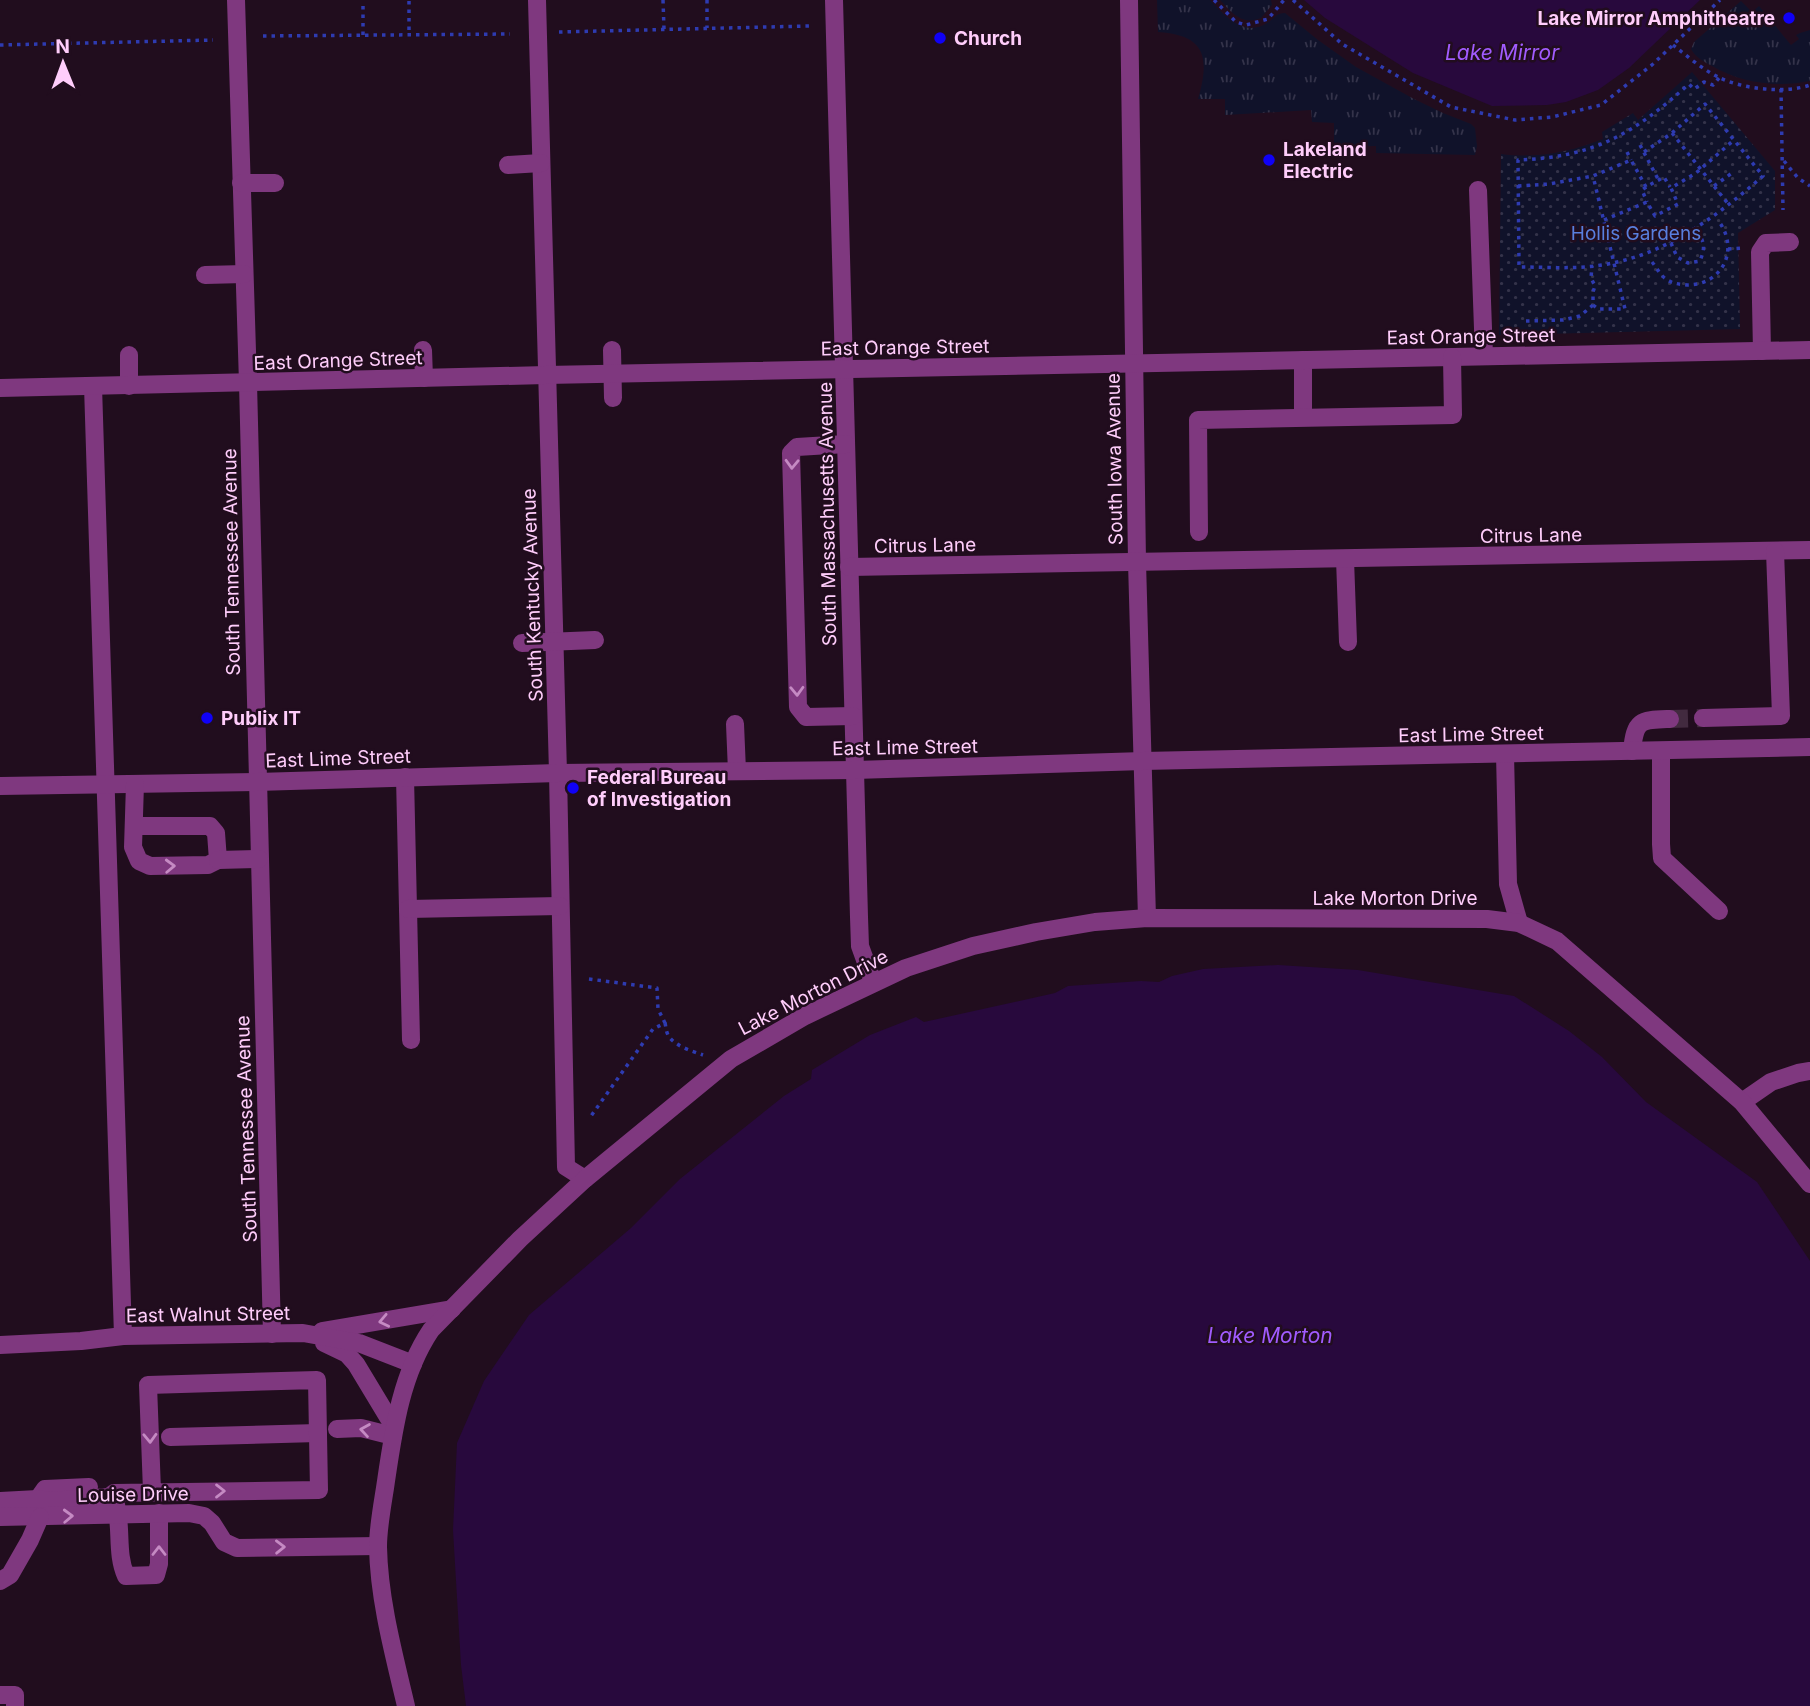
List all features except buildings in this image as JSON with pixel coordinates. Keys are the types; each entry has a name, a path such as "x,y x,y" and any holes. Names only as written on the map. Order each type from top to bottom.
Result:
{"street":[{"name":"South Tennessee Avenue","path":"236,0 272,1334"},
{"name":"South Kentucky Avenue","path":"537,0 566,1167 585,1179"},
{"name":"South Massachusetts Avenue","path":"834,0 860,946 873,982"},
{"name":"South Iowa Avenue","path":"1129,0 1137,562 1147,918"},
{"path":"508,164 541,163"},
{"path":"241,183 275,183"},
{"path":"1478,190 1484,356"},
{"path":"1762,351 1759,252 1766,243 1790,242"},
{"path":"205,275 244,274"},
{"path":"423,350 424,378"},
{"path":"612,350 615,398 615,374"},
{"name":"East Orange Street","path":"0,388 1810,350"},
{"path":"129,355 129,386"},
{"path":"1199,532 1198,420 1453,415 1452,357"},
{"path":"1303,360 1303,417"},
{"path":"93,386 123,1336"},
{"path":"846,444 797,447 791,453 798,707 806,717 853,716"},
{"name":"Citrus Lane","path":"849,567 1810,550"},
{"path":"1775,551 1784,748"},
{"path":"1345,559 1348,642"},
{"path":"522,643 595,640"},
{"path":"1703,718 1781,716"},
{"path":"1632,751 1633,736 1639,724 1647,720 1670,719"},
{"path":"735,724 737,771"},
{"name":"East Lime Street","path":"0,786 558,773 855,770 1810,747"},
{"path":"1661,751 1662,858 1720,911"},
{"path":"1505,754 1508,884 1519,923"},
{"path":"405,778 411,1040"},
{"path":"135,783 133,847 139,861 150,866 208,865 218,860 259,859"},
{"path":"134,827 210,827 216,833 218,860"},
{"path":"408,909 560,906"},
{"name":"Lake Morton Drive","path":"406,1706 382,1592 378,1546 393,1432 413,1364 431,1330 520,1239 585,1179 731,1059 805,1016 905,968 973,946 1036,932 1096,922 1147,918 1487,919 1519,923 1557,941 1742,1102 1810,1184"},
{"path":"1742,1102 1771,1082 1810,1071"},
{"path":"305,1334 452,1309"},
{"path":"305,1334 347,1354 356,1364 393,1432"},
{"name":"East Walnut Street","path":"0,1345 123,1336 305,1334 359,1343 413,1364"},
{"path":"0,1581 10,1575 30,1540 45,1489 103,1486 114,1493 318,1490 317,1380 148,1385 152,1491"},
{"path":"337,1429 361,1428 393,1432"},
{"path":"170,1437 318,1433"},
{"path":"114,1493 119,1514 121,1566 126,1576 156,1575 159,1564 159,1513"},
{"path":"0,1501 39,1508"},
{"name":"Louise Drive","path":"0,1517 39,1508 119,1514 190,1513 204,1516 224,1542 237,1548 378,1546"},
{"path":"0,1695 15,1695 15,1706"}],"path":[{"path":"663,0 664,29"},
{"path":"707,0 707,28"},
{"path":"1214,0 1236,22 1246,24 1268,19 1284,0"},
{"path":"1293,0 1342,44 1451,107 1515,120 1552,117 1601,105 1653,64 1720,0"},
{"path":"409,1 409,35"},
{"path":"363,2 363,35"},
{"path":"559,32 809,26"},
{"path":"263,36 510,34"},
{"path":"0,45 213,40"},
{"path":"1673,45 1719,78 1755,88 1801,89 1810,85"},
{"path":"1644,152 1672,133 1705,104 1763,176 1696,228 1643,255 1592,267 1519,267 1518,160 1548,159 1603,145 1655,114 1689,84 1694,89 1704,82 1713,85 1719,78"},
{"path":"1781,89 1783,210"},
{"path":"1672,133 1729,205"},
{"path":"1671,188 1701,169 1734,139"},
{"path":"1640,145 1658,179"},
{"path":"1626,152 1646,187"},
{"path":"1518,186 1549,184 1593,176 1631,160"},
{"path":"1782,160 1798,178 1810,186"},
{"path":"1714,186 1732,173"},
{"path":"1593,176 1625,309 1598,309 1593,305"},
{"path":"1664,177 1678,204 1656,216 1642,190 1646,187 1664,177"},
{"path":"1604,220 1647,202"},
{"path":"1653,262 1663,278 1674,284 1706,282 1725,264 1727,239 1720,223"},
{"path":"1671,243 1677,257 1688,264 1700,261 1704,242 1696,228"},
{"path":"1728,249 1745,248"},
{"path":"1526,321 1563,320 1580,316 1593,305 1595,286 1591,278 1592,267"},
{"path":"589,979 657,988 658,1009 668,1035 674,1042 703,1055"},
{"path":"592,1116 653,1029 664,1023"}],"green space":[{"path":"1157,0 1210,0 1235,23 1250,28 1259,27 1285,13 1356,67 1414,99 1471,124 1475,128 1475,155 1376,153 1376,146 1334,147 1334,123 1312,122 1311,110 1225,115 1225,99 1198,99 1204,72 1200,51 1195,44 1174,34 1158,32"},
{"path":"1220,0 1271,0 1272,5 1261,18 1248,20 1238,17"},
{"path":"1741,1 1752,12 1759,6 1791,45 1799,39 1796,35 1810,30 1810,81 1772,84 1747,80 1723,72 1695,54 1691,49 1694,42"},
{"name":"Hollis Gardens","path":"1692,72 1775,171 1775,210 1738,233 1740,329 1499,335 1501,154 1527,156 1553,153 1603,139 1602,132 1633,113 1638,120"}],"water":[{"name":"Lake Mirror","path":"1304,0 1700,0 1629,68 1598,90 1566,102 1547,105 1492,106 1413,73 1325,18"},
{"name":"Lake Morton","path":"1278,965 1358,970 1514,996 1569,1031 1602,1057 1646,1102 1757,1182 1810,1261 1810,1706 466,1706 453,1530 457,1443 484,1381 529,1315 631,1228 680,1179 784,1096 811,1079 812,1070 870,1035 916,1017 924,1022 1055,993 1068,986 1159,982 1203,969"}],"tunnel":[{"path":"1670,719 1703,718"}],"place":[{"name":"Lake Mirror Amphitheatre","path":"1789,18"},
{"name":"Church","path":"940,38"},
{"name":"Lakeland Electric","path":"1269,160"},
{"name":"Publix IT","path":"207,718"},
{"name":"Federal Bureau of Investigation","path":"573,788"}]}
